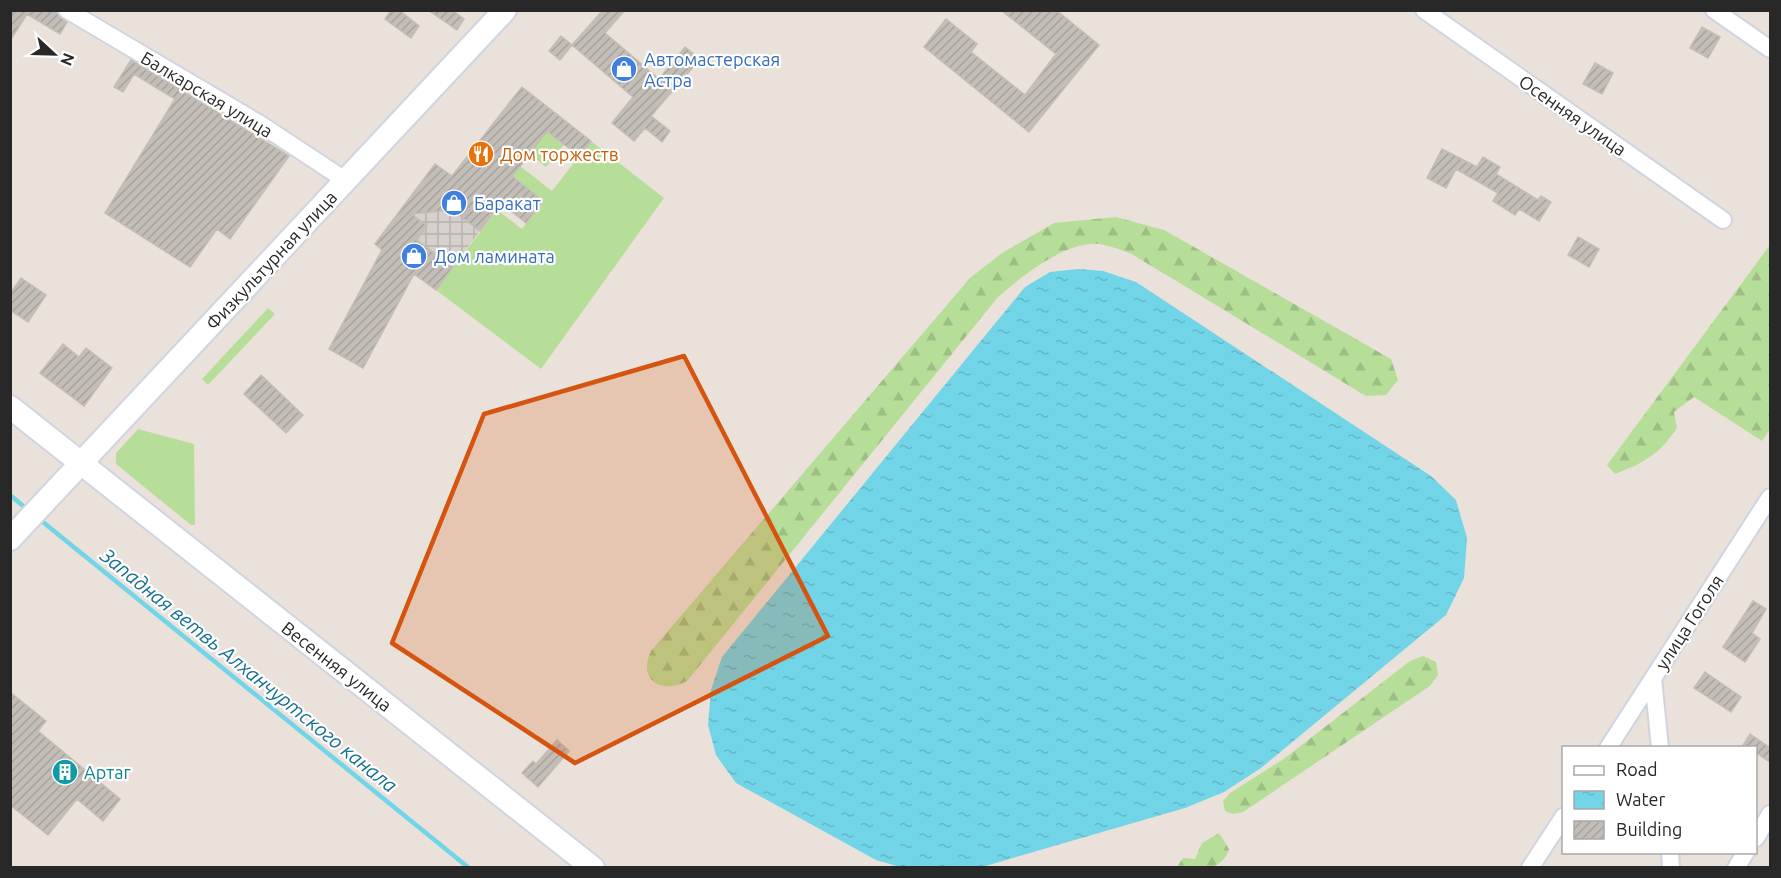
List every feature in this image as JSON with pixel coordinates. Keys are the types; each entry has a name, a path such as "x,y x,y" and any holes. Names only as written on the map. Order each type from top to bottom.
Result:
{"street":[{"name":"Балкарская улица","path":"67,10 260,124 345,180"},
{"name":"Осенняя улица","path":"1424,10 1723,220"},
{"path":"1714,10 1770,49"},
{"name":"Физкультурная улица","path":"10,539 345,180 495,13"},
{"name":"Весенняя улица","path":"10,407 593,867"},
{"name":"улица Гоголя","path":"1609,746 1770,497"},
{"path":"1653,678 1660,746"},
{"path":"1757,835 1770,814"},
{"path":"1530,867 1562,818"},
{"path":"1736,867 1745,854"}],"highlighted area":[{"path":"684,356 828,636 575,763 392,643 484,414"}],"green space":[{"path":"547,131 564,145 546,167 530,154"},
{"path":"591,141 664,198 541,369 436,290 497,210 522,229 543,201 512,176 520,166 552,191"},
{"path":"1116,217 1164,230 1391,359 1398,380 1386,395 1366,396 1130,253 1098,244 1072,248 1044,262 998,297 687,681 669,686 654,682 647,670 651,651 970,278 1002,253 1054,223"},
{"path":"1770,245 1770,429 1762,441 1694,397 1674,412 1677,428 1657,452 1643,462 1615,474 1607,465"},
{"path":"268,308 275,314 208,385 202,379"},
{"path":"138,429 194,444 195,525 191,525 116,464 116,453"},
{"path":"1423,656 1436,662 1438,675 1430,686 1243,812 1233,814 1225,811 1223,801 1230,793 1285,758 1410,661"},
{"path":"1219,833 1229,849 1223,860 1212,867 1177,867 1183,858 1195,859 1202,843"}],"shaded area":[{"path":"411,196 433,212 452,210 480,231 453,267 417,240 402,208"}],"water":[{"path":"1078,269 1103,271 1136,282 1431,476 1456,500 1467,538 1464,578 1446,615 1261,768 1224,792 1185,808 982,867 900,867 876,860 736,783 716,755 708,725 711,690 722,657 1025,287 1050,272"}],"building":[{"path":"10,10 53,10 67,22 60,34 27,14 10,41"},
{"path":"391,10 399,10 419,26 411,38 385,19"},
{"path":"428,10 452,10 464,19 457,30"},
{"name":"Автомастерская Астра","path":"603,10 625,10 605,33 659,79 685,47 700,59 651,116 670,131 662,142 645,128 634,141 612,123 633,97 572,45"},
{"path":"1001,10 1056,10 1099,45 1029,132 924,47 946,19 977,44 971,52 1025,95 1056,54"},
{"path":"1702,27 1720,37 1708,58 1690,48"},
{"path":"561,36 572,45 560,60 549,51"},
{"path":"131,60 289,156 230,239 217,229 190,267 105,213 175,99 134,74 123,92 114,87"},
{"path":"1595,63 1613,73 1602,94 1583,84"},
{"path":"522,87 591,141 579,156 547,131 512,176 543,201 526,223 501,203 480,231 452,210 411,214 427,226 417,240 453,267 436,290 414,274 363,368 329,349 382,250 375,244 435,164 452,176"},
{"path":"1442,149 1477,167 1483,157 1500,167 1496,174 1538,200 1541,196 1551,202 1539,221 1519,209 1515,215 1493,201 1498,193 1456,169 1446,188 1427,178"},
{"path":"1578,237 1599,249 1589,267 1568,255"},
{"path":"21,278 46,295 28,322 10,310 10,294"},
{"path":"63,344 79,357 86,348 112,368 84,406 40,373"},
{"path":"261,375 303,415 286,433 244,394"},
{"path":"1753,601 1766,609 1752,633 1760,639 1745,662 1723,647"},
{"path":"1705,672 1741,697 1731,712 1694,688"},
{"path":"10,692 46,721 38,731 120,799 103,821 77,799 48,835 10,805"},
{"path":"1750,734 1770,748 1770,762 1757,753 1757,746 1743,746"},
{"path":"557,740 569,751 538,787 522,773 533,761 536,764"}],"waterway":[{"name":"Западная ветвь Алханчуртского канала","path":"10,495 29,511"},
{"name":"Западная ветвь Алханчуртского канала","path":"38,518 469,868"}],"place":[{"name":"Автомастерская Астра","path":"624,69"},
{"name":"Дом торжеств","path":"481,154"},
{"name":"Баракат","path":"454,203"},
{"name":"Дом ламината","path":"414,256"},
{"name":"Артаг","path":"65,772"}]}
